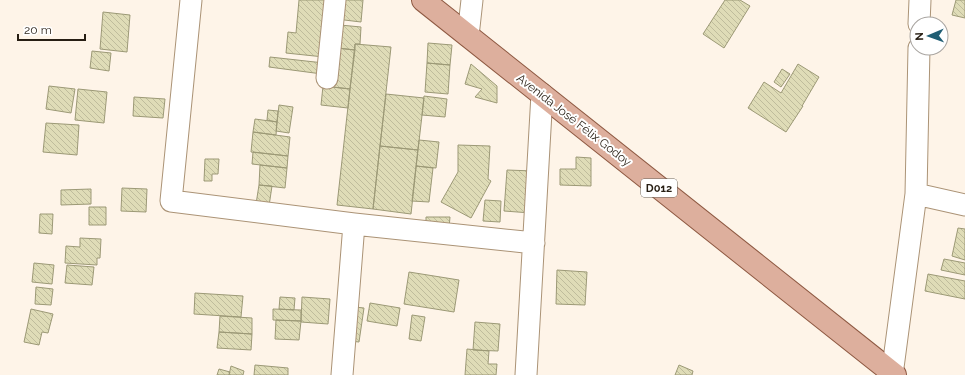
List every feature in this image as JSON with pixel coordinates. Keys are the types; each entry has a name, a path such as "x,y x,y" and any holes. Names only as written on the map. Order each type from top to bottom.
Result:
{"main road":[{"name":"Avenida José Félix Godoy","path":"423,0 893,374"}],"street":[{"path":"191,0 171,201 354,224 534,243"},
{"path":"327,78 335,0"},
{"path":"468,36 472,0"},
{"path":"919,16 920,0"},
{"path":"893,374 916,194 919,56"},
{"path":"526,375 542,94"},
{"path":"916,194 965,205"},
{"path":"342,375 354,224"}],"building":[{"path":"299,0 330,0 324,57 286,53 288,32 296,33"},
{"path":"338,0 363,0 361,22 336,19"},
{"path":"725,0 740,0 750,6 724,48 703,34"},
{"path":"956,0 965,0 965,18 952,15"},
{"path":"103,12 130,15 127,52 100,49"},
{"path":"340,25 361,27 360,44 355,44 355,50 337,48"},
{"path":"428,43 452,45 450,65 427,63"},
{"path":"355,44 391,47 373,209 337,205"},
{"path":"337,48 355,50 350,89 333,87"},
{"path":"92,51 111,53 109,71 90,68"},
{"path":"270,57 324,63 322,74 269,67"},
{"path":"427,63 450,65 448,94 425,92"},
{"path":"471,64 497,86 497,103 475,97 482,89 465,84"},
{"path":"798,64 819,77 803,106 786,132 748,108 764,82 781,93"},
{"path":"782,69 790,74 781,87 774,82"},
{"path":"49,86 75,89 71,113 46,109"},
{"path":"323,86 350,89 348,108 321,105"},
{"path":"78,89 107,92 104,123 75,120"},
{"path":"386,94 424,98 418,150 380,146"},
{"path":"424,96 447,99 445,117 422,115"},
{"path":"134,97 165,99 163,118 133,116"},
{"path":"279,105 293,107 289,133 276,131"},
{"path":"268,110 278,111 277,122 267,120"},
{"path":"255,119 277,122 276,135 253,132"},
{"path":"46,123 79,125 77,155 43,152"},
{"path":"253,132 290,137 288,156 251,152"},
{"path":"419,140 439,142 436,168 416,166"},
{"path":"458,145 490,146 488,179 491,181 471,218 441,202 458,172"},
{"path":"380,146 418,150 411,214 373,209"},
{"path":"253,152 288,156 287,168 252,164"},
{"path":"576,157 591,158 591,186 560,185 560,169 576,169"},
{"path":"205,159 219,159 218,174 212,174 212,181 204,181"},
{"path":"260,165 287,168 285,188 259,185"},
{"path":"416,166 433,168 429,202 412,201"},
{"path":"507,170 534,171 531,213 504,211"},
{"path":"259,185 272,186 269,206 256,204"},
{"path":"122,188 147,189 146,212 121,211"},
{"path":"91,189 91,204 61,205 61,190"},
{"path":"485,200 501,201 500,222 483,221"},
{"path":"89,207 106,207 106,225 89,225"},
{"path":"40,214 53,214 52,234 39,233"},
{"path":"426,217 450,217 449,228 426,228"},
{"path":"958,228 965,229 965,260 952,256"},
{"path":"80,238 101,239 100,258 97,258 97,265 65,263 66,246 80,247"},
{"path":"944,259 965,263 965,275 941,270"},
{"path":"34,263 54,265 52,284 32,282"},
{"path":"67,265 94,267 92,285 65,283"},
{"path":"557,270 587,272 585,305 556,304"},
{"path":"409,272 459,280 454,312 404,304"},
{"path":"928,274 965,281 965,299 925,291"},
{"path":"36,287 53,289 51,305 35,304"},
{"path":"195,293 243,296 241,317 194,314"},
{"path":"280,297 295,298 294,310 279,309"},
{"path":"302,297 330,299 328,324 301,322"},
{"path":"370,303 400,308 397,326 367,321"},
{"path":"355,307 364,308 359,342 350,341"},
{"path":"31,309 53,314 48,333 42,332 39,345 24,342"},
{"path":"273,309 301,310 301,321 273,320"},
{"path":"412,315 425,317 421,341 409,339"},
{"path":"220,316 252,318 252,334 219,332"},
{"path":"276,320 301,321 299,340 275,339"},
{"path":"475,322 500,324 498,351 473,350"},
{"path":"219,332 252,334 251,350 217,348"},
{"path":"467,349 489,351 488,364 497,364 496,375 465,375"},
{"path":"255,365 288,368 288,375 254,375"},
{"path":"679,365 693,371 692,375 675,375"},
{"path":"231,366 244,371 243,375 229,375"},
{"path":"219,369 230,372 229,375 217,375"}]}
